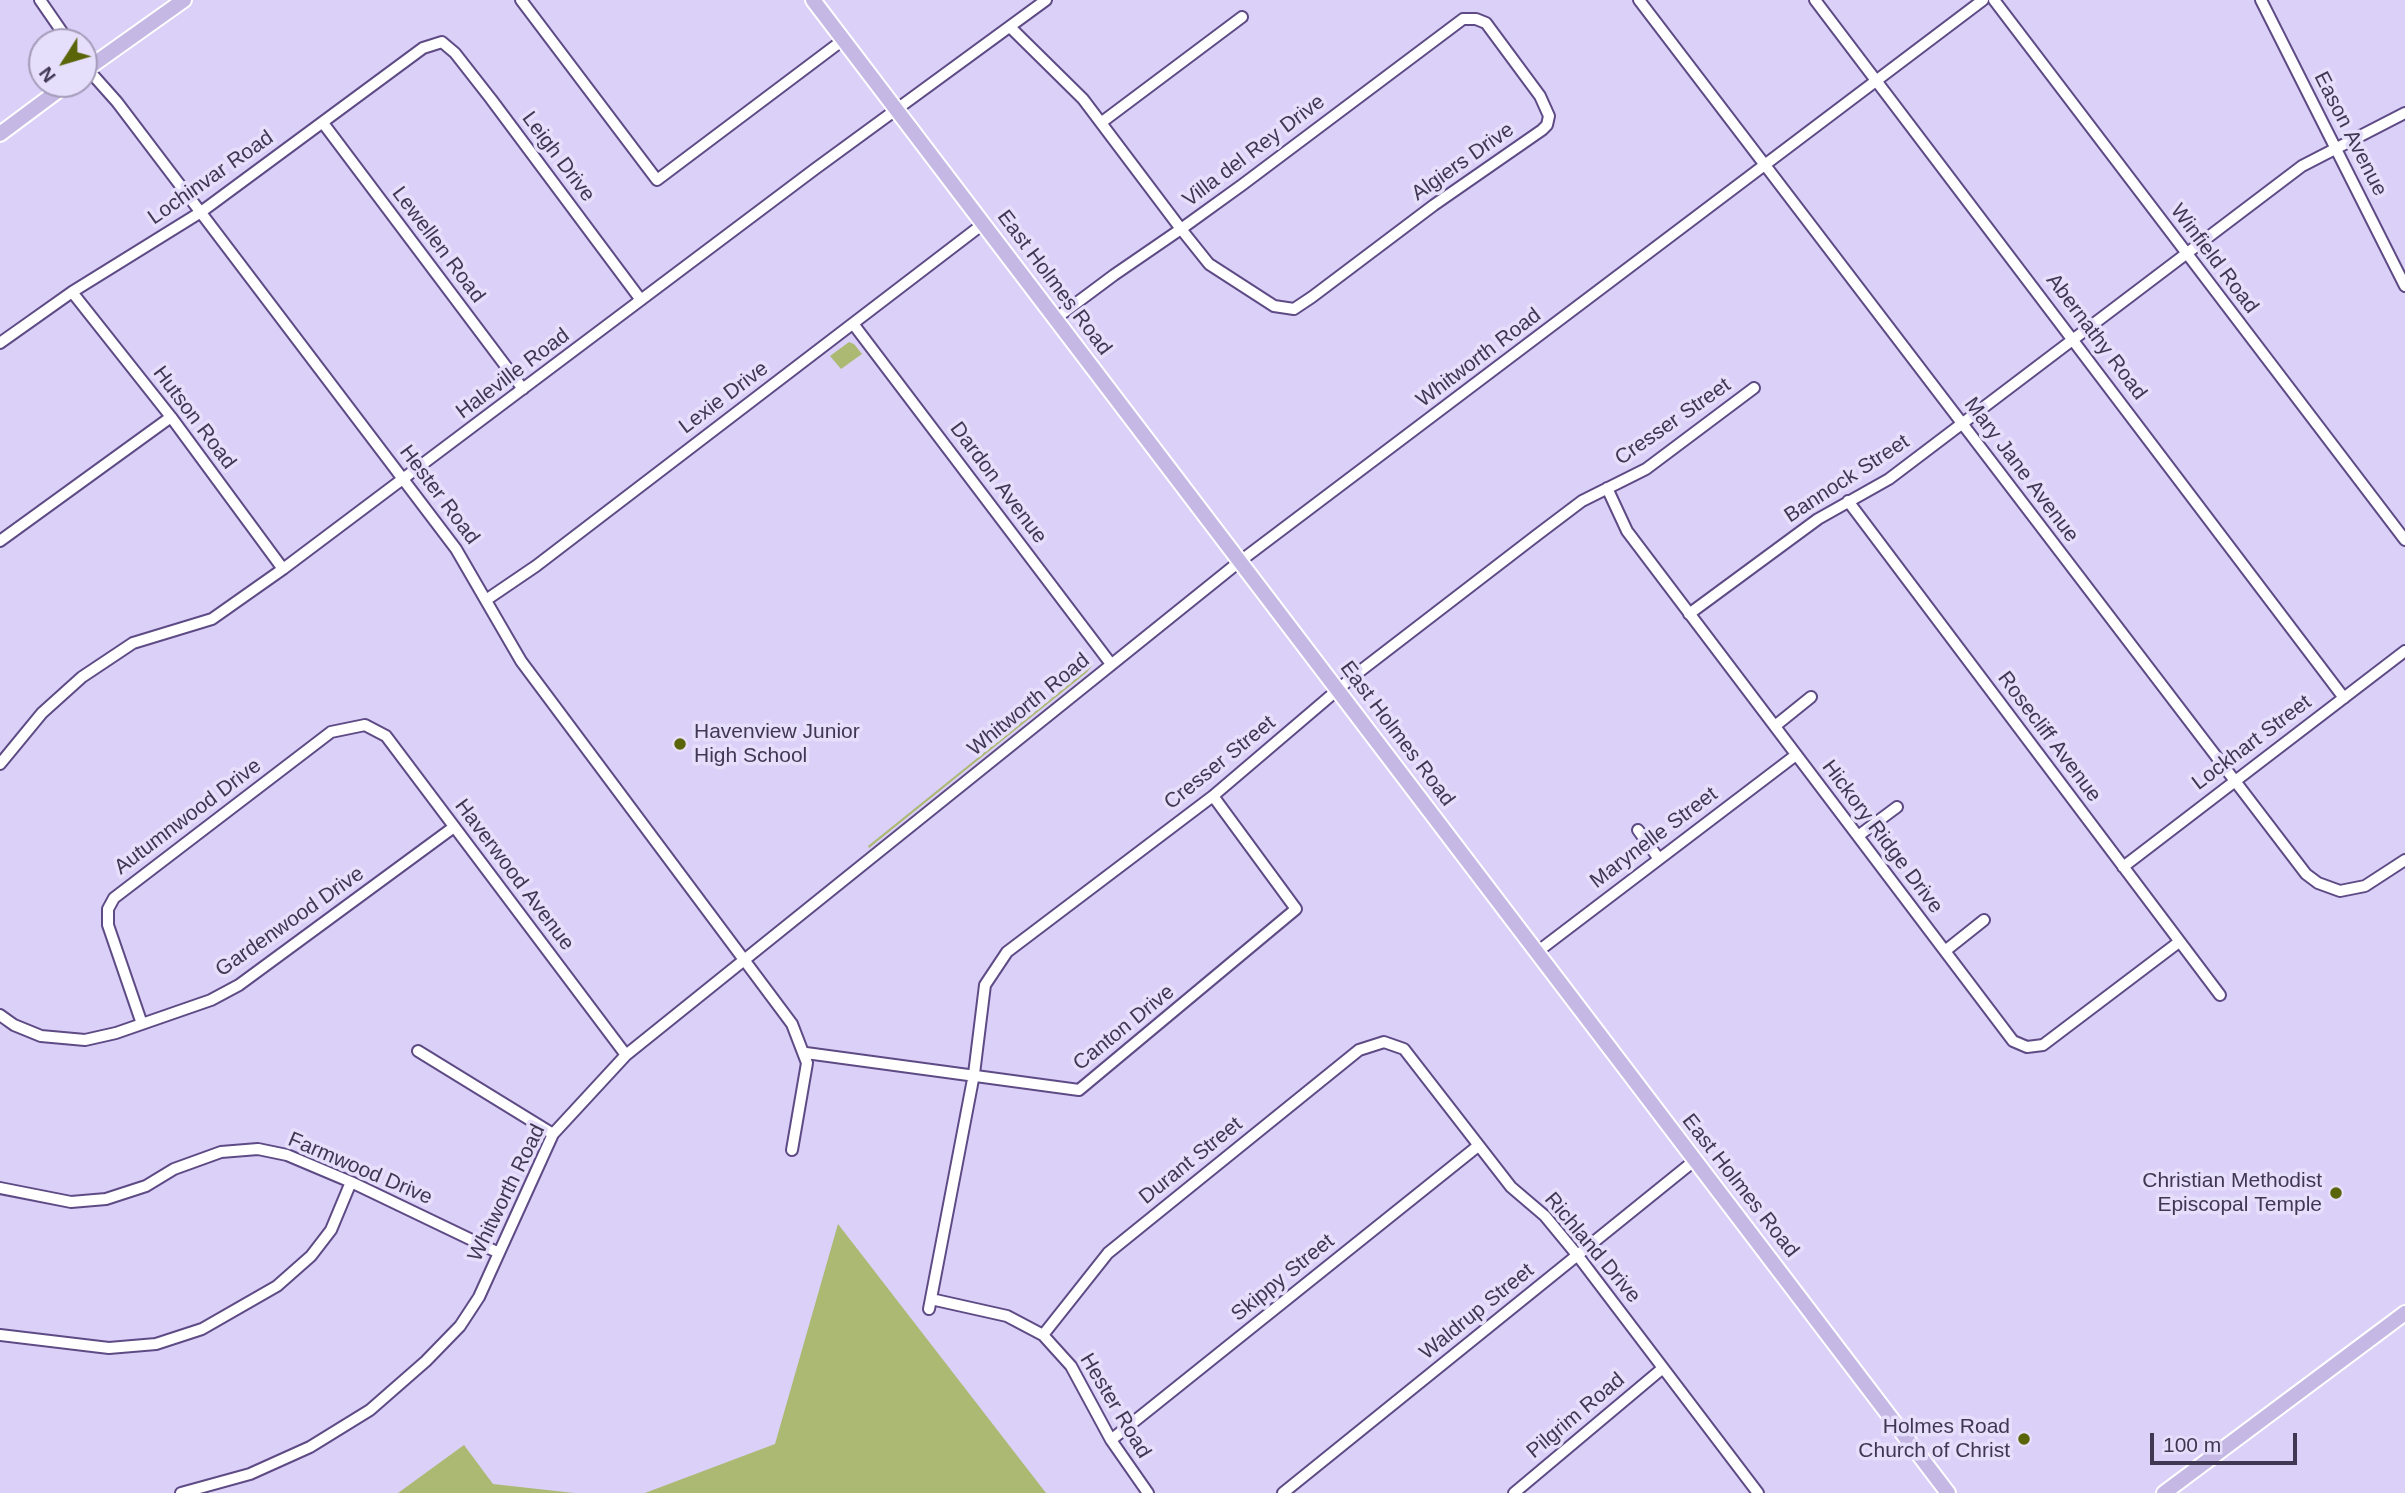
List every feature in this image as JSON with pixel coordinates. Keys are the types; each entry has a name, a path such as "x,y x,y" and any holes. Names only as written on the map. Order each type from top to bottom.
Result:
{"main road":[{"path":"98,60 184,0"},
{"name":"East Holmes Road","path":"813,0 1948,1493"},
{"path":"0,134 48,98"},
{"path":"2164,1493 2405,1313"}],"street":[{"path":"40,0 59,28"},
{"path":"521,0 657,180 843,40"},
{"name":"Haleville Road","path":"0,764 42,713 82,677 133,643 212,618 283,569 858,137 1046,0"},
{"name":"Mary Jane Avenue","path":"1639,0 2306,874 2318,883 2340,891 2365,886 2405,860"},
{"name":"Abernathy Road","path":"1815,0 2344,698"},
{"name":"Whitworth Road","path":"181,1493 250,1474 310,1447 370,1410 426,1362 460,1326 479,1297 553,1134 626,1055 1239,562 1983,0"},
{"name":"Winfield Road","path":"1994,0 2405,540"},
{"name":"Eason Avenue","path":"2260,0 2405,286"},
{"path":"1102,122 1242,17"},
{"name":"Villa del Rey Drive","path":"1055,319 1181,229 1463,19 1476,19"},
{"name":"Algiers Drive","path":"1181,229 1216,270 1274,306 1294,309 1547,125 1549,116 1540,96 1486,23 1476,19"},
{"path":"1010,27 1079,94 1181,229"},
{"name":"Lochinvar Road","path":"0,344 72,292 201,212 423,48 442,42"},
{"name":"Leigh Drive","path":"442,42 455,53 491,99 640,300"},
{"name":"Hester Road","path":"98,82 117,102 463,560 500,629 521,661 792,1024 806,1053"},
{"name":"Bannock Street","path":"1689,614 1818,519 1889,479 2302,166 2405,113"},
{"name":"Lewellen Road","path":"323,123 523,389"},
{"name":"Lexie Drive","path":"486,600 505,589 854,325 983,224"},
{"name":"Hutson Road","path":"72,292 171,417 283,569"},
{"name":"Dardon Avenue","path":"854,325 1111,664"},
{"name":"Cresser Street","path":"930,1304 975,1074 985,985 1007,952 1213,796 1337,691 1570,510 1646,469 1754,388"},
{"path":"0,541 171,417"},
{"name":"Hickory Ridge Drive","path":"1607,488 1627,531 2013,1041 2027,1047 2043,1045 2179,942"},
{"name":"Rosecliff Avenue","path":"1847,501 2220,995"},
{"name":"Lockhart Street","path":"2123,867 2405,651"},
{"path":"1775,726 1811,697"},
{"name":"Haverwood Avenue","path":"365,725 386,736 626,1055"},
{"name":"Autumnwood Drive","path":"142,1024 107,925 108,909 114,898 331,732 365,725"},
{"name":"Marynelle Street","path":"1536,952 1796,755"},
{"name":"Canton Drive","path":"806,1053 1079,1090 1296,909 1213,796"},
{"path":"1858,836 1897,807"},
{"name":"Gardenwood Drive","path":"0,1015 14,1025 49,1038 78,1040 142,1024 211,1000 239,985 454,827"},
{"path":"1638,830 1659,859"},
{"path":"1945,951 1984,920"},
{"name":"Richland Drive","path":"1384,1041 1404,1049 1511,1188 1545,1216 1758,1493"},
{"name":"Durant Street","path":"1043,1335 1108,1253 1359,1050 1384,1041"},
{"path":"418,1051 553,1134"},
{"path":"792,1150 805,1079 806,1053"},
{"name":"Skippy Street","path":"1111,1440 1478,1146"},
{"name":"Farmwood Drive","path":"0,1188 71,1202 106,1199 146,1186 174,1169 221,1152 258,1149 288,1156 351,1182 499,1253"},
{"name":"Waldrup Street","path":"1283,1493 1693,1161"},
{"path":"0,1335 109,1348 156,1344 202,1329 277,1286 311,1256 331,1230 351,1182"},
{"name":"Hester Road","path":"930,1304 1007,1316 1043,1335 1071,1366 1111,1440 1148,1493"},
{"name":"Pilgrim Road","path":"1514,1493 1663,1368"}],"green space":[{"path":"849,342 862,354 841,369 830,356"},
{"path":"1093,665 1086,673 869,848 868,846"},
{"path":"838,1224 1046,1493 645,1493 775,1444"},
{"path":"464,1445 493,1484 574,1493 398,1493"}],"place":[{"name":"Havenview Junior High School","path":"680,744"},
{"name":"Christian Methodist Episcopal Temple","path":"2336,1193"},
{"name":"Holmes Road Church of Christ","path":"2024,1439"}]}
